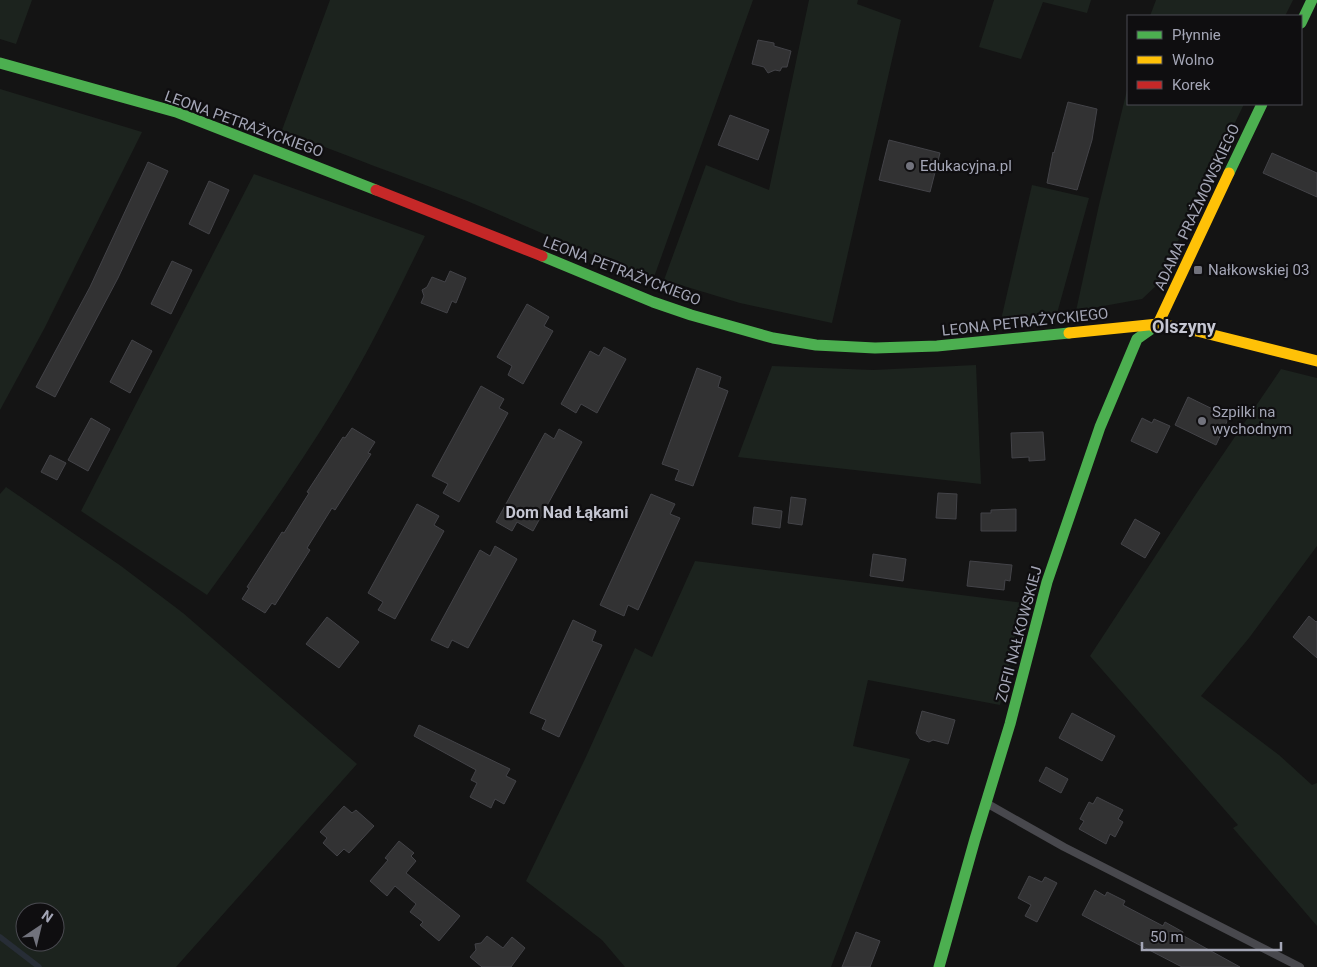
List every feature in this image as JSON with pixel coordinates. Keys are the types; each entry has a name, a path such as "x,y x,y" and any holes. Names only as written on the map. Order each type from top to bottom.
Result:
{"street":[{"path":"1302,21 1312,0"},
{"name":"LEONA PETRAŻYCKIEGO","path":"0,63 176,112 467,225 653,302 691,315 773,338 816,344 875,348 937,346 1158,324 1205,333 1317,361"},
{"name":"ADAMA PRAŻMOWSKIEGO","path":"1158,324 1262,105"},
{"name":"ZOFII NAŁKOWSKIEJ","path":"938,967 1010,724 1047,582 1100,426 1137,339 1158,324"}],"lane":[{"path":"986,803 1073,852 1300,967"}],"shaded area":[{"path":"0,0 32,0 16,44 0,39"},
{"path":"330,0 753,0 653,280 467,201 282,130"},
{"path":"809,0 858,0 857,4 901,20 832,323 740,303 664,280 706,165 769,190"},
{"path":"994,0 1091,0 1087,13 1043,2 1021,59 979,47"},
{"path":"1156,0 1293,0 1286,15 1150,15"},
{"path":"0,89 142,132 44,329 0,410"},
{"path":"1127,90 1127,105 1244,105 1158,284 1142,299 1076,311"},
{"path":"254,174 425,236 372,342 322,429 207,595 81,511"},
{"path":"1032,185 1089,198 1056,317 1001,320"},
{"path":"976,365 981,484 738,457 772,366 873,370"},
{"path":"1281,369 1317,378 1317,546 1249,638 1201,696 1279,755 1312,785 1317,783 1317,926 1233,828 1238,825 1090,656 1196,494"},
{"path":"6,487 121,566 183,613 357,764 176,967 0,967 0,494"},
{"path":"695,561 1024,603 1000,705 868,680 853,746 910,759 831,967 625,967 602,940 526,881 585,759 635,648 652,657"}],"building":[{"path":"758,40 774,43 774,46 791,51 787,67 782,67 780,71 775,70 768,73 764,67 752,64"},
{"path":"1068,102 1097,109 1092,140 1077,190 1047,183 1053,152"},
{"path":"730,115 769,130 758,160 718,145"},
{"name":"Edukacyjna.pl","path":"889,140 940,153 930,192 879,180"},
{"path":"1272,153 1317,173 1317,197 1263,173"},
{"path":"148,162 168,171 118,278 55,397 36,387 90,287"},
{"path":"209,181 229,190 209,234 189,224"},
{"path":"172,261 192,270 171,314 151,304"},
{"path":"450,271 466,278 456,303 452,301 447,313 421,303 424,296 422,290 427,287 432,277 445,282"},
{"path":"527,304 549,317 544,326 553,331 523,384 508,375 512,366 497,357"},
{"path":"132,340 152,351 130,393 110,382"},
{"path":"604,347 626,359 597,413 581,404 576,413 561,404 590,351 599,356"},
{"path":"697,368 721,377 718,387 728,391 693,486 675,480 679,470 662,464"},
{"path":"481,386 504,399 499,408 508,413 459,502 443,493 448,484 432,476"},
{"name":"Szpilki na wychodnym","path":"1188,397 1229,417 1216,445 1175,425"},
{"path":"91,418 110,429 88,471 68,460"},
{"path":"1142,418 1152,423 1154,419 1170,426 1157,453 1131,441"},
{"path":"352,428 375,442 368,453 371,454 335,510 332,508 307,548 310,550 275,605 272,603 265,613 242,599 249,588 247,587 282,532 284,533 309,493 307,492 343,437 345,438"},
{"path":"559,429 582,442 533,531 517,522 512,531 496,522 545,433 554,439"},
{"path":"1043,432 1045,460 1029,461 1029,457 1012,458 1011,433"},
{"path":"50,455 66,463 57,480 41,472"},
{"path":"938,493 957,494 956,519 936,518"},
{"path":"651,494 675,504 670,514 680,518 638,610 628,605 624,616 600,605"},
{"path":"791,497 806,499 802,525 788,523"},
{"path":"417,504 439,516 434,525 444,531 395,619 378,610 383,602 368,593"},
{"path":"754,507 782,511 780,528 752,524"},
{"path":"1016,509 1016,531 981,531 981,513 991,513 991,510"},
{"path":"1135,519 1160,533 1145,558 1121,544"},
{"path":"495,546 517,559 468,648 452,640 448,648 431,640 480,550 490,556"},
{"path":"873,554 906,559 903,581 870,576"},
{"path":"970,561 1012,565 1010,581 1005,580 1004,590 967,586"},
{"path":"1309,616 1317,621 1317,658 1293,637"},
{"path":"327,617 359,642 339,668 306,644"},
{"path":"573,620 596,631 592,641 602,645 559,737 542,729 546,720 530,713"},
{"path":"922,711 955,720 948,744 920,739 916,733"},
{"path":"1072,713 1115,736 1102,761 1059,738"},
{"path":"419,725 510,769 506,776 516,781 504,804 495,799 491,808 470,797 477,783 471,780 476,770 414,736"},
{"path":"1046,767 1068,779 1061,793 1039,781"},
{"path":"1097,797 1123,810 1118,819 1123,822 1115,837 1110,834 1106,844 1079,829 1084,821 1080,819 1089,802 1093,804"},
{"path":"344,806 352,813 356,810 374,826 349,853 344,849 337,856 323,843 327,838 320,832"},
{"path":"399,841 414,853 411,856 416,861 406,873 460,916 439,941 420,925 423,922 410,912 416,904 395,886 387,896 370,881 388,860 385,858"},
{"path":"1029,876 1042,882 1045,877 1057,883 1037,922 1025,916 1031,905 1018,898"},
{"path":"1095,890 1105,896 1107,892 1125,901 1123,905 1163,926 1165,922 1183,932 1182,935 1240,967 1182,967 1097,923 1082,915"},
{"path":"856,932 880,941 870,967 842,967"},
{"path":"487,936 503,948 512,937 525,948 511,967 482,967 470,957 476,950 475,944 481,943"}],"waterway":[{"path":"0,937 39,967"}],"traffic: fast":[{"path":"1302,21 1312,0"},
{"path":"0,63 176,112 376,190"},
{"path":"1229,173 1262,105"},
{"path":"542,256 653,302 691,315 773,338 816,345 875,348 937,346 1069,333"},
{"path":"939,967 1010,724 1047,582 1100,427 1137,339 1154,327"}],"traffic: slow":[{"path":"1154,327 1158,324 1229,173"},
{"path":"1069,333 1158,324 1197,331 1317,361"}],"traffic: jam":[{"path":"376,190 542,256"}],"place":[{"name":"Edukacyjna.pl","path":"910,166"},
{"name":"Nałkowskiej 03","path":"1198,270"},
{"name":"Szpilki na wychodnym","path":"1202,421"}],"district":[{"name":"Olszyny","path":"1184,327"},
{"name":"Dom Nad Łąkami","path":"567,512"}]}
